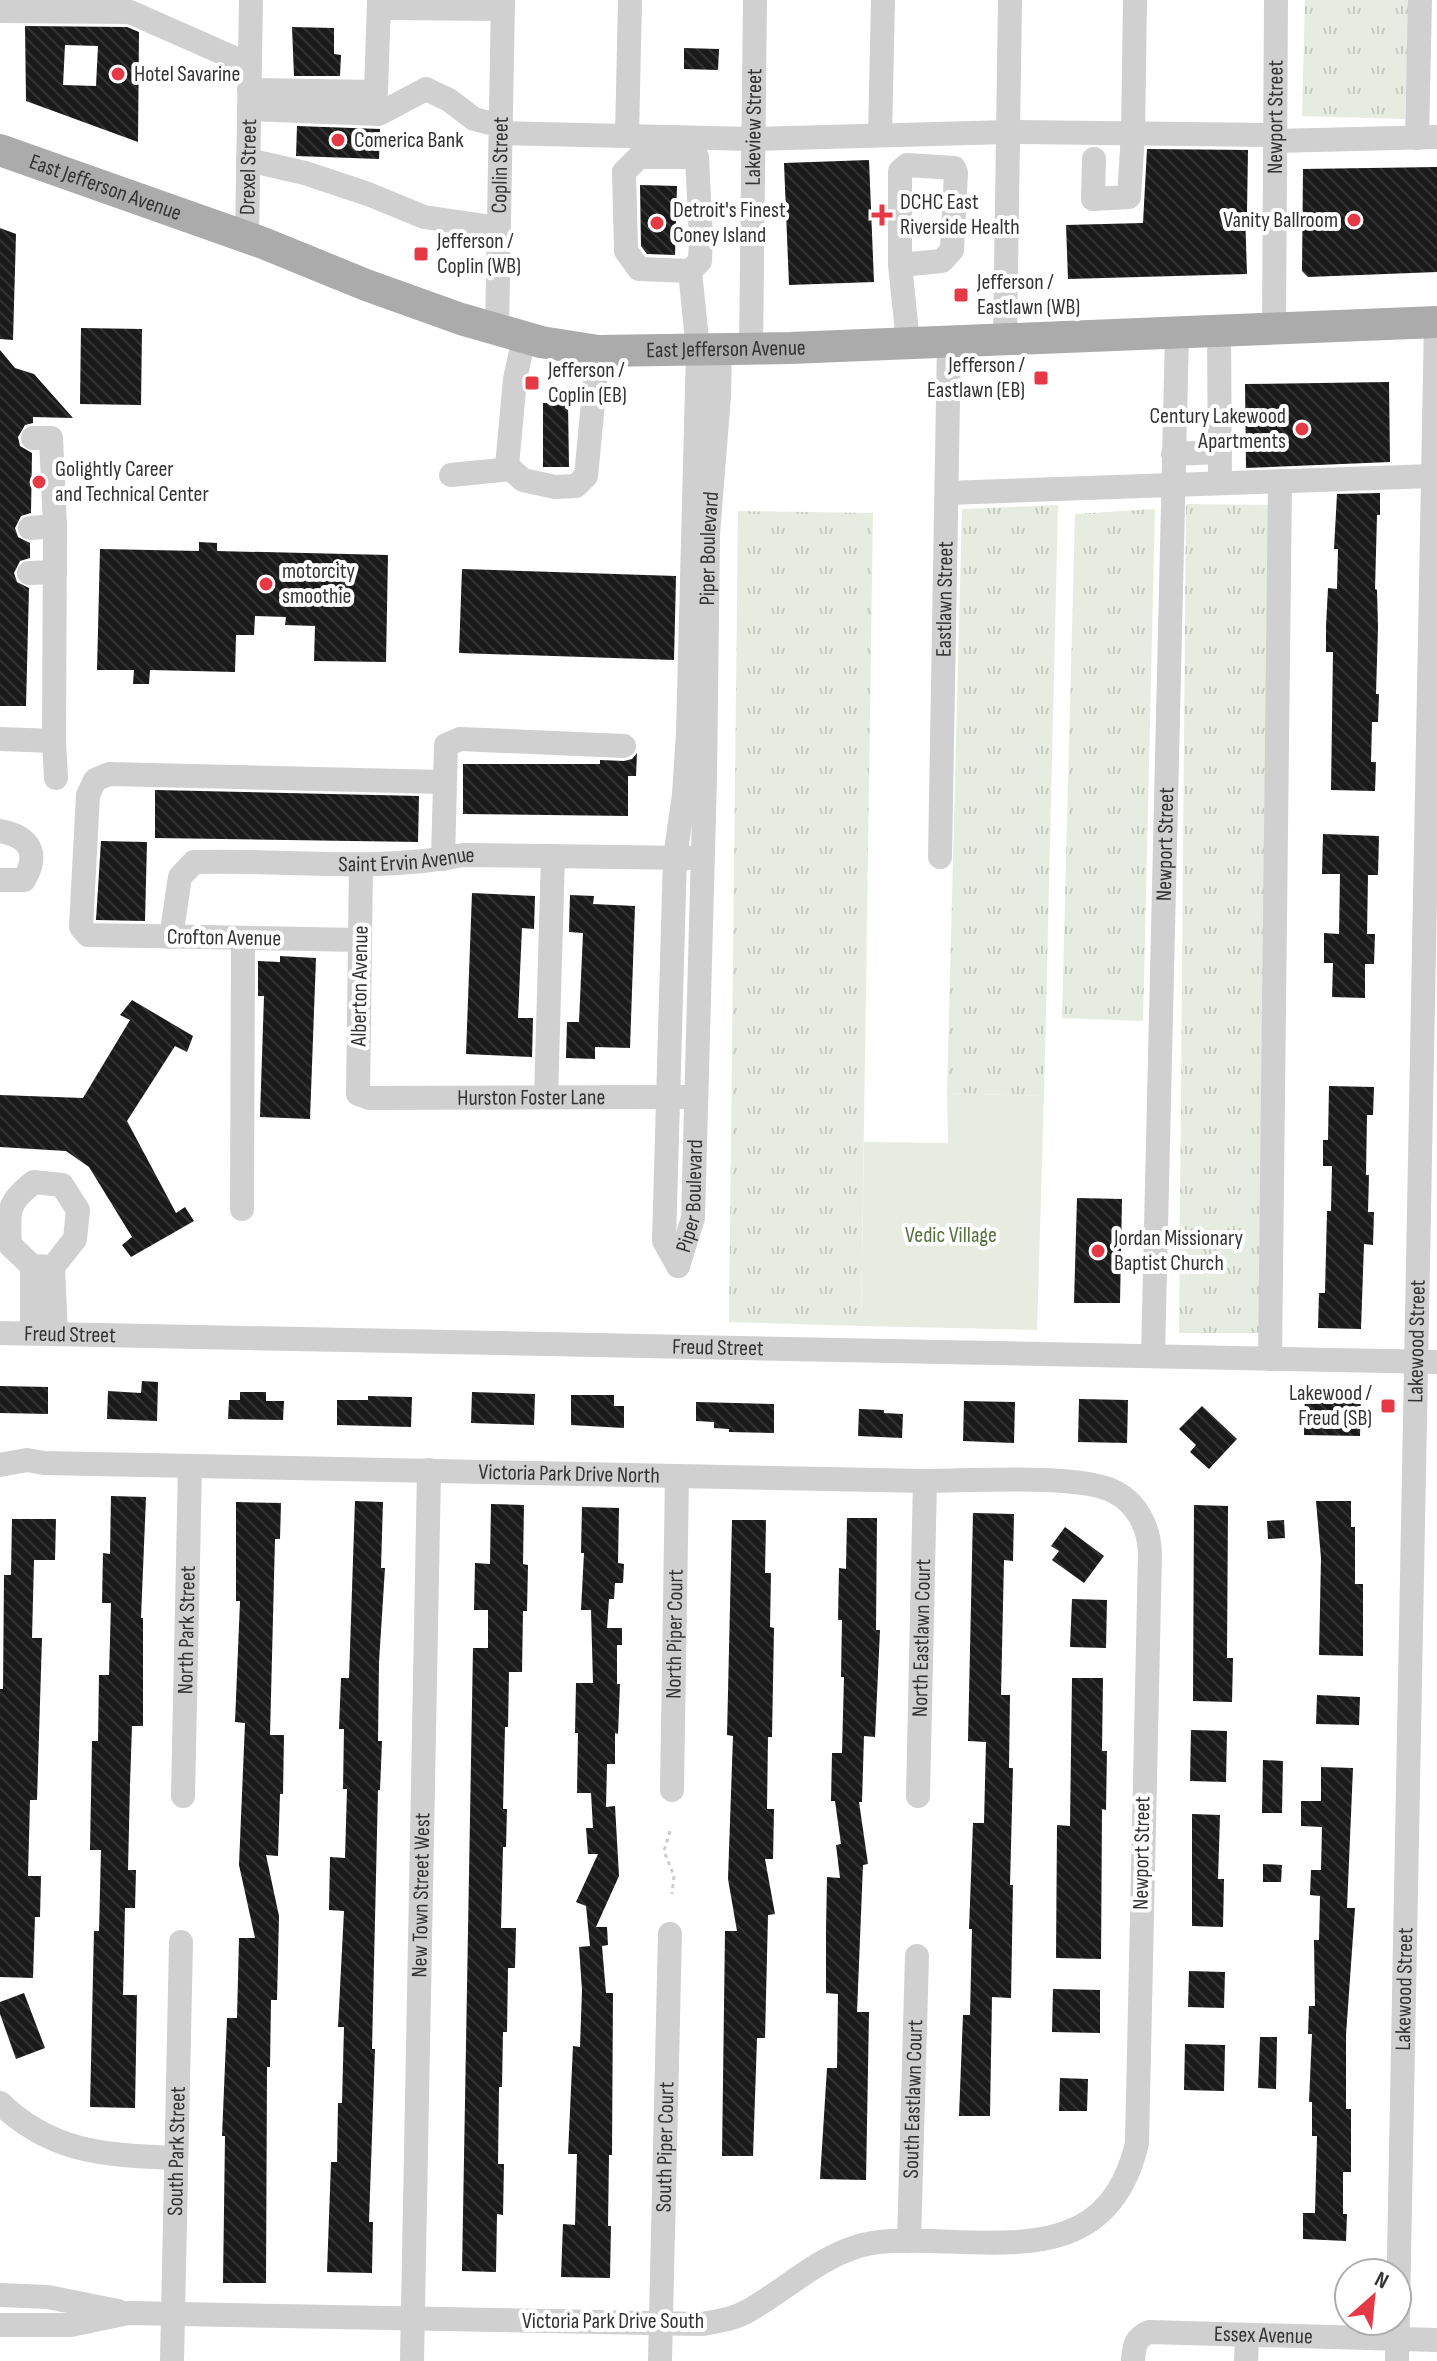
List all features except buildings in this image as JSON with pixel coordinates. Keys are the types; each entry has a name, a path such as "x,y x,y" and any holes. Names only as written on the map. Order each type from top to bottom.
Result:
{"main road":[{"name":"East Jefferson Avenue","path":"0,150 247,237 366,285 510,334 598,351 723,350 1436,322"}],"street":[{"name":"Drexel Street","path":"247,237 251,0"},
{"path":"627,136 630,0"},
{"name":"Lakeview Street","path":"723,350 753,139 755,0"},
{"path":"880,135 883,0"},
{"path":"1005,339 1010,0"},
{"path":"1094,159 1093,199 1129,197 1135,0"},
{"name":"Newport Street","path":"1274,329 1276,0"},
{"path":"249,99 379,114 426,89 449,100 474,119 501,129 627,136 753,139 1008,132 1427,138 1420,0"},
{"path":"249,99 376,92 379,4 503,4"},
{"name":"Coplin Street","path":"503,4 499,228 515,379 507,466 511,469"},
{"path":"0,11 130,6 250,65"},
{"path":"639,157 697,157 700,261 690,271 639,269 626,251 624,172 639,157"},
{"path":"248,160 305,173 424,217 499,228"},
{"path":"900,265 908,342"},
{"path":"690,271 723,350"},
{"name":"Lakewood Street","path":"1397,2350 1426,1362 1436,322"},
{"path":"1219,331 1220,483"},
{"name":"Newport Street","path":"1153,1356 1177,333"},
{"name":"Eastlawn Street","path":"940,857 949,341"},
{"name":"Piper Boulevard","path":"723,350 708,534 693,1218 678,1266 664,1241 675,857 684,795 723,350"},
{"path":"451,475 511,469 523,480 555,487 576,486 586,476 598,351"},
{"path":"33,438 51,438 42,476 43,527 55,572 56,778"},
{"path":"1173,454 1220,452"},
{"path":"1270,1359 1280,481"},
{"path":"947,493 1280,481 1434,491"},
{"path":"29,573 55,572"},
{"path":"0,739 54,741"},
{"path":"443,859 446,745 460,739 624,746"},
{"name":"Crofton Avenue","path":"360,940 88,935 81,927 88,795 95,780 109,774 444,782"},
{"path":"0,831 18,834 30,848 32,866 24,880 0,880"},
{"name":"Saint Ervin Avenue","path":"171,937 180,877 194,862 361,866 463,855 701,858"},
{"path":"546,1097 553,856"},
{"name":"Alberton Avenue","path":"361,866 358,1094 369,1098"},
{"path":"242,1209 243,938"},
{"name":"Hurston Foster Lane","path":"369,1098 695,1098"},
{"path":"43,1267 44,1333"},
{"name":"Freud Street","path":"0,1333 1426,1362"},
{"name":"Victoria Park Drive North","path":"0,1465 27,1460 44,1463 1085,1483 1115,1492 1131,1506"},
{"name":"North Park Street","path":"183,1796 190,1466"},
{"name":"New Town Street West","path":"412,2361 429,1470"},
{"name":"North Piper Court","path":"672,1790 677,1476"},
{"name":"North Eastlawn Court","path":"918,1796 925,1481"},
{"name":"Newport Street","path":"1112,2200 1132,2163 1137,2143 1150,1553 1147,1530 1131,1506"},
{"name":"South Piper Court","path":"660,2361 670,1934"},
{"name":"South Park Street","path":"172,2361 181,1942"},
{"name":"South Eastlawn Court","path":"909,2241 917,1956"},
{"path":"0,2103 37,2132 65,2145 94,2153 176,2158"},
{"name":"Victoria Park Drive South","path":"0,2295 48,2297 128,2313 702,2324 747,2312 843,2252 872,2243 1047,2240 1083,2226 1112,2200"},
{"name":"Victoria Park Drive South","path":"0,2325 71,2325 128,2313"},
{"name":"Essex Avenue","path":"1133,2361 1134,2346 1139,2336 1149,2332 1247,2335 1397,2350 1437,2340"},
{"path":"1246,2361 1247,2335"}],"path":[{"path":"670,1831 664,1851 674,1876 672,1894"}],"green space":[{"path":"1305,0 1409,0 1405,119 1302,116"},
{"path":"1186,504 1269,505 1262,1333 1179,1333"},
{"path":"1058,505 1044,1096 947,1093 962,509"},
{"path":"1155,509 1143,1021 1062,1018 1075,514"},
{"path":"738,511 873,513 861,1326 729,1322"},
{"name":"Vedic Village","path":"947,1093 1044,1096 1037,1330 861,1326 864,1142 948,1143"}],"place":[{"name":"Hotel Savarine","path":"118,74"},
{"name":"Comerica Bank","path":"338,140"},
{"name":"DCHC East Riverside Health","path":"882,215"},
{"name":"Vanity Ballroom","path":"1354,220"},
{"name":"Detroit's Finest Coney Island","path":"657,223"},
{"name":"Jefferson / Coplin (WB)","path":"421,254"},
{"name":"Jefferson / Eastlawn (WB)","path":"961,295"},
{"name":"Jefferson / Eastlawn (EB)","path":"1041,378"},
{"name":"Jefferson / Coplin (EB)","path":"532,383"},
{"name":"Century Lakewood Apartments","path":"1302,429"},
{"name":"Golightly Career and Technical Center","path":"39,482"},
{"name":"motorcity smoothie","path":"266,584"},
{"name":"Jordan Missionary Baptist Church","path":"1098,1251"},
{"name":"Lakewood / Freud (SB)","path":"1388,1406"}]}
